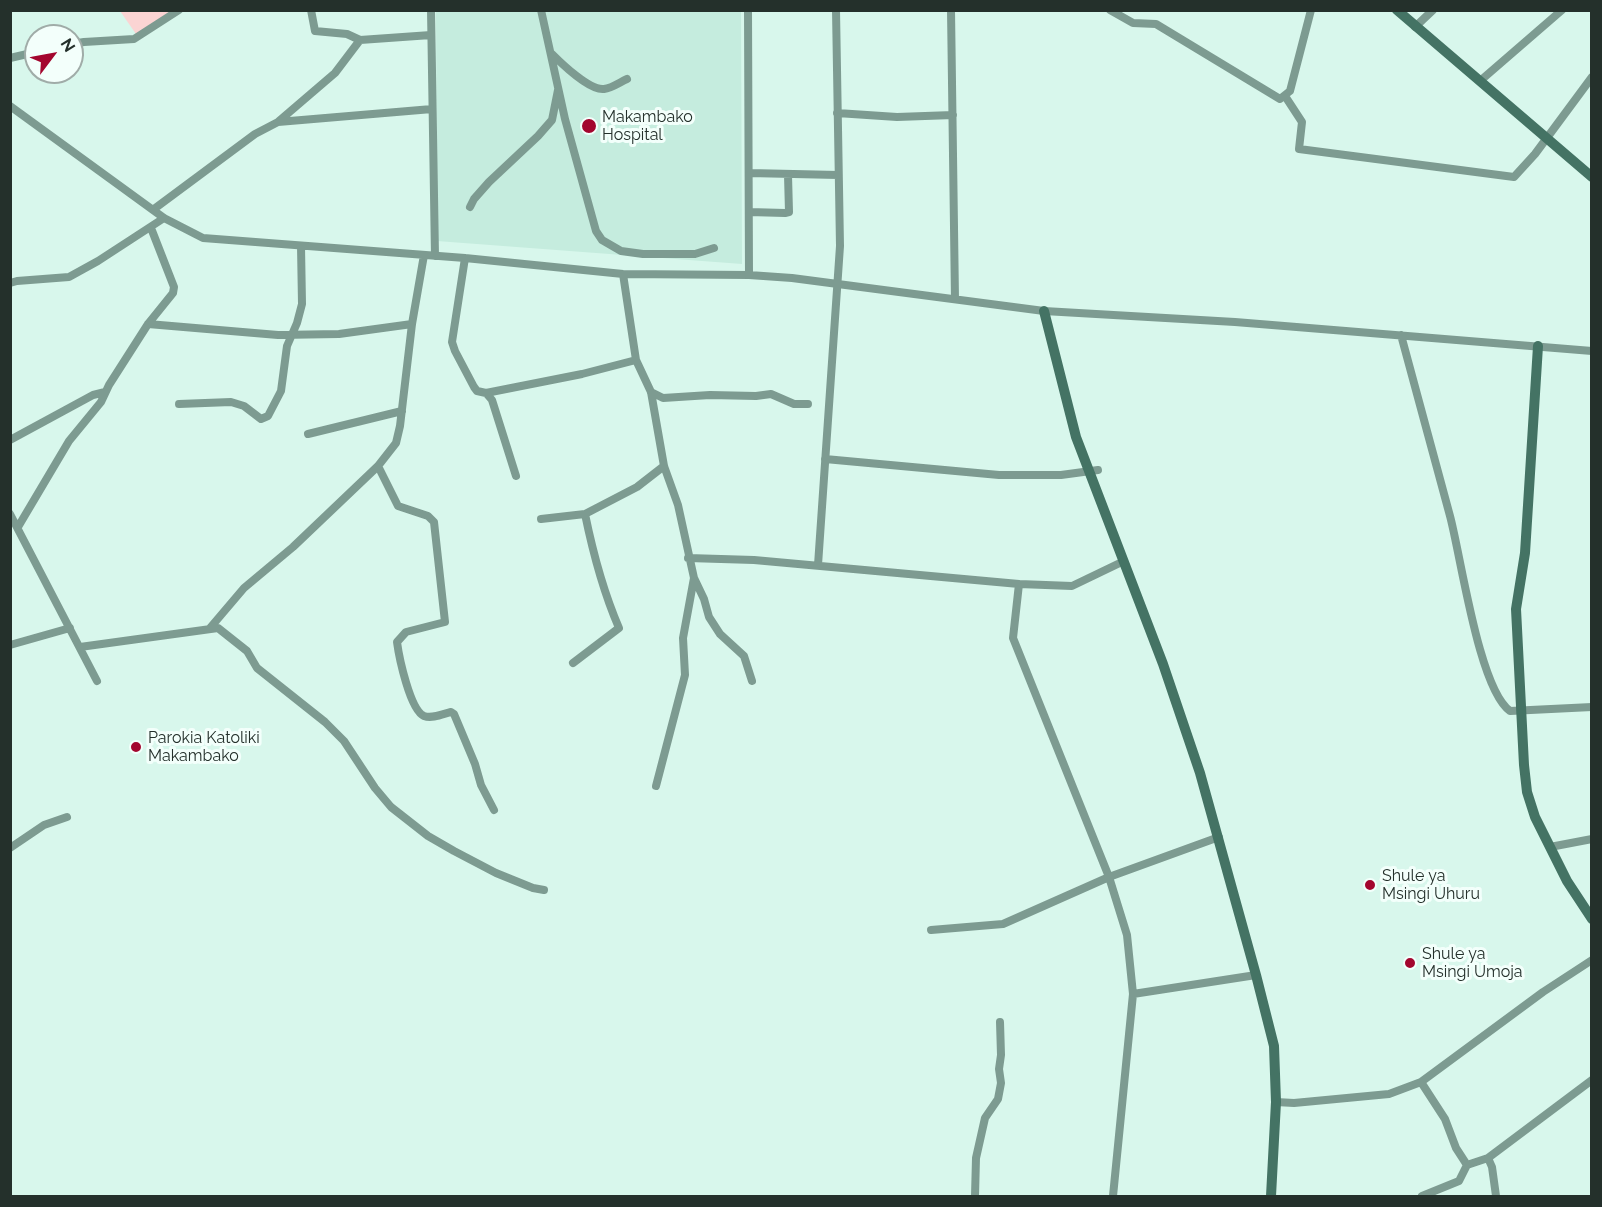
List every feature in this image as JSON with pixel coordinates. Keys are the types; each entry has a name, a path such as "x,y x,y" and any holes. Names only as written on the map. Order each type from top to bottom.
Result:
{"street":[{"path":"84,42 134,39 179,10"},
{"path":"311,10 315,31 347,34 360,40 431,34"},
{"path":"430,10 435,256"},
{"path":"541,10 581,180 596,231 602,240 621,250 643,254 695,255 714,248"},
{"path":"748,10 749,275"},
{"path":"818,565 840,246 836,10"},
{"path":"951,10 956,299"},
{"path":"1110,10 1132,23 1156,24 1280,99 1290,91 1311,10"},
{"path":"1397,10 1592,177"},
{"path":"1415,27 1433,10"},
{"path":"1480,81 1562,10"},
{"path":"154,209 255,134 278,122 335,73 360,40"},
{"path":"551,53 564,66 592,86 603,89 627,79"},
{"path":"1285,96 1302,122 1299,149 1514,177 1592,77"},
{"path":"470,207 489,182 552,120 559,86"},
{"path":"10,106 164,218 203,238 465,258 623,274 749,275 1044,311 1235,322 1592,351"},
{"path":"278,122 432,109"},
{"path":"837,113 897,117 953,115"},
{"path":"749,173 838,175"},
{"path":"749,212 789,212 788,175"},
{"path":"10,283 69,277 164,218"},
{"path":"18,526 69,441 101,402 148,324 173,293 174,287 151,228"},
{"path":"179,404 231,402 244,406 261,419 268,416 281,391 287,346 297,324 302,304 301,246"},
{"path":"210,628 244,588 293,547 378,466 396,443 424,255"},
{"path":"465,258 452,342 477,391 486,393 582,374 636,360"},
{"path":"623,274 636,360 651,392 664,466 678,505 694,578 709,617 720,634 744,656 752,681"},
{"path":"1044,311 1076,436 1094,471 1200,773 1256,975 1274,1046 1276,1102 1270,1197"},
{"path":"148,324 279,335 339,334 412,324"},
{"path":"1401,335 1451,519 1478,639 1492,683 1504,706 1510,711 1592,707"},
{"path":"1538,346 1525,553 1516,609 1524,765 1527,792 1535,817 1567,881 1592,919"},
{"path":"10,440 93,395 105,392"},
{"path":"651,392 663,398 710,395 739,397 771,394 794,404 808,404"},
{"path":"486,393 492,400 516,476"},
{"path":"308,434 402,411"},
{"path":"825,459 999,475 1061,475 1094,471"},
{"path":"378,466 398,506 428,516 434,522 445,622 406,632 397,642 409,692 418,712 423,716 430,717 452,712 454,714 475,764 481,785 494,810"},
{"path":"541,519 585,514 637,487 664,466"},
{"path":"10,514 98,681"},
{"path":"573,663 619,628 599,576 585,514"},
{"path":"688,558 754,560 1019,584 1072,586 1124,561"},
{"path":"656,786 685,675 683,638 694,578"},
{"path":"1019,584 1013,638 1109,877 1127,935 1134,994 1113,1197"},
{"path":"10,645 70,628"},
{"path":"80,647 218,628 247,651 257,668 326,722 344,741 375,788 391,807 454,851 496,873 544,890"},
{"path":"10,848 44,825 67,818"},
{"path":"931,930 1003,924 1109,877 1219,837"},
{"path":"1550,847 1592,839"},
{"path":"1276,1102 1294,1103 1389,1094 1421,1082 1543,992 1592,960"},
{"path":"1134,994 1256,975"},
{"path":"975,1197 976,1158 985,1118 998,1099 1001,1083 1000,1022"},
{"path":"1422,1197 1459,1181 1467,1165 1488,1158 1493,1152 1592,1080"},
{"path":"1421,1082 1445,1119 1456,1148 1467,1165"},
{"path":"1488,1158 1492,1167 1496,1197"}],"shaded area":[{"path":"120,11 171,11 136,34"},
{"name":"Makambako Hospital","path":"436,11 741,11 742,264 437,241"}],"place":[{"name":"Makambako Hospital","path":"589,126"},
{"name":"Parokia Katoliki Makambako","path":"136,747"},
{"name":"Shule ya Msingi Uhuru","path":"1370,885"},
{"name":"Shule ya Msingi Umoja","path":"1410,963"}]}
